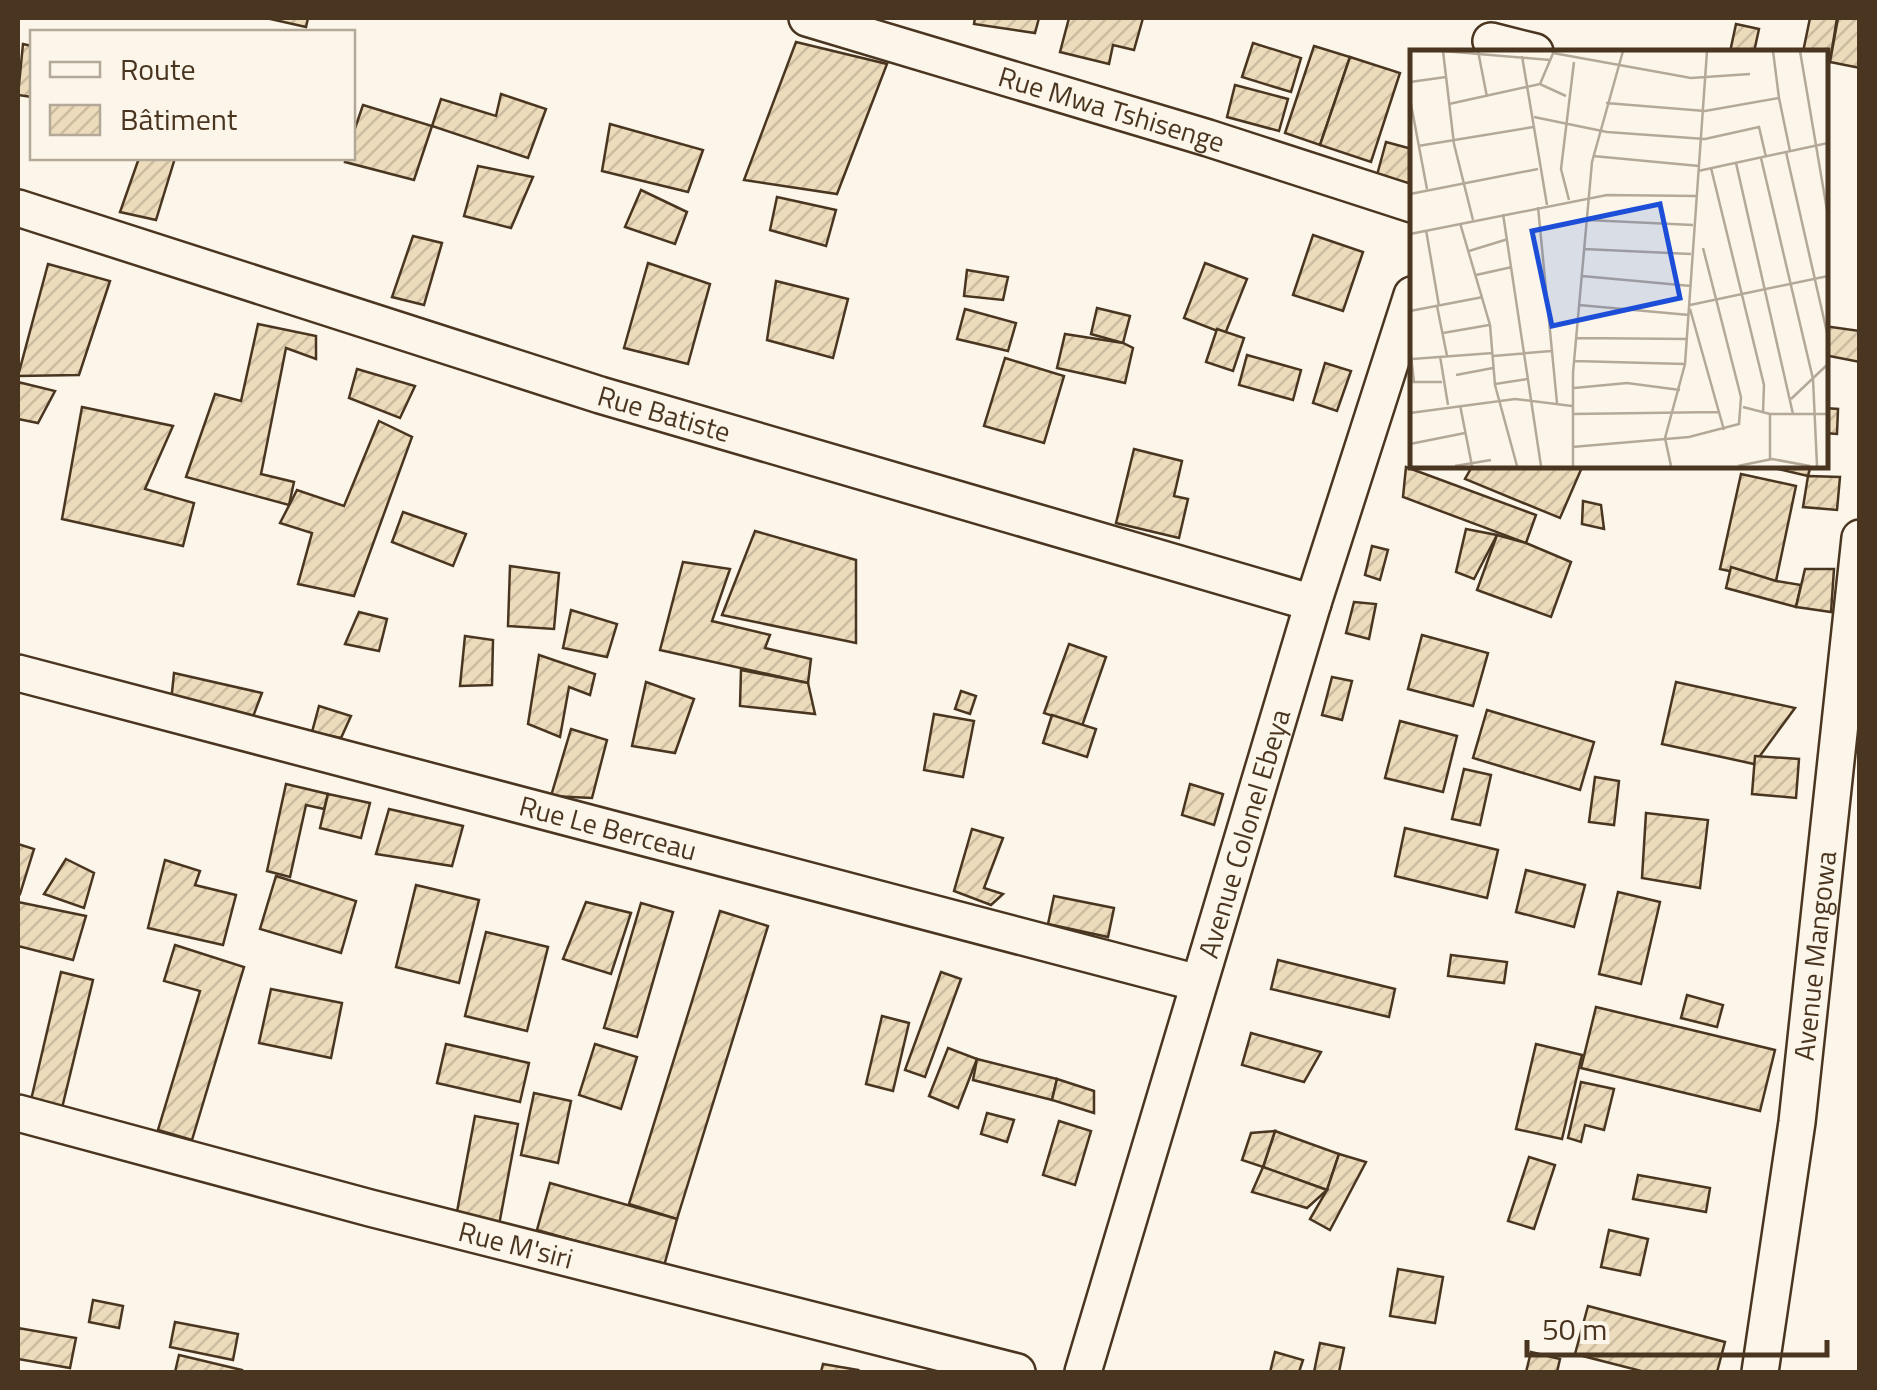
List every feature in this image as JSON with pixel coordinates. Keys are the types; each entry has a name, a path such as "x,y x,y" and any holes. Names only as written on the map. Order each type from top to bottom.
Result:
{"street":[{"name":"Rue Mwa Tshisenge","path":"808,18 1208,138 1410,203"},
{"path":"1492,37 1529,50"},
{"name":"Rue Batiste","path":"18,208 600,395 1313,603"},
{"name":"Avenue Colonel Ebeya","path":"1083,1372 1313,603 1410,301"},
{"name":"Avenue Mangowa","path":"1760,1372 1797,1122 1860,538"},
{"name":"Rue Le Berceau","path":"18,673 1198,983"},
{"name":"Rue M'siri","path":"18,1113 370,1208 1017,1372"}],"building":[{"path":"266,18 308,18 306,27"},
{"path":"975,18 1039,18 1035,33 974,24"},
{"path":"1069,18 1143,18 1134,50 1113,45 1109,64 1060,52"},
{"path":"1810,18 1837,18 1830,62 1827,50 1803,50"},
{"path":"1838,18 1860,18 1860,68 1830,62"},
{"path":"1736,24 1759,29 1754,50 1730,50"},
{"path":"796,42 887,64 837,194 744,180"},
{"path":"1253,43 1301,58 1291,92 1242,77"},
{"path":"23,44 30,46 30,97 18,95"},
{"path":"1314,46 1350,57 1320,145 1285,133"},
{"path":"1350,57 1400,73 1371,162 1320,145"},
{"path":"1235,85 1288,99 1279,131 1227,117"},
{"path":"501,94 546,109 528,158 432,126 441,99 496,116"},
{"path":"363,105 432,126 414,180 345,162 355,160 355,128"},
{"path":"610,124 703,150 688,192 602,171"},
{"path":"1386,142 1410,148 1410,184 1377,175"},
{"path":"138,160 174,160 156,220 120,212"},
{"path":"478,166 533,177 511,228 464,216"},
{"path":"641,190 687,212 675,244 625,227"},
{"path":"777,197 836,210 826,246 770,230"},
{"path":"1313,235 1363,252 1343,311 1293,295"},
{"path":"413,236 442,243 424,305 392,297"},
{"path":"648,263 710,284 688,364 624,348"},
{"path":"1205,263 1247,279 1225,334 1184,318"},
{"path":"48,264 110,281 79,375 18,376"},
{"path":"967,270 1008,277 1003,300 964,296"},
{"path":"776,281 848,299 833,358 767,340"},
{"path":"1097,308 1130,316 1123,343 1091,334"},
{"path":"965,309 1016,323 1008,351 957,339"},
{"path":"258,324 316,336 316,359 286,348 261,474 294,482 289,505 186,477 215,394 241,401"},
{"path":"1827,326 1860,331 1860,362 1827,356"},
{"path":"1217,329 1244,338 1233,371 1206,362"},
{"path":"1065,334 1133,348 1125,383 1057,368"},
{"path":"1247,355 1301,370 1293,400 1239,385"},
{"path":"1005,358 1064,376 1044,443 984,426"},
{"path":"1325,363 1351,371 1337,411 1313,403"},
{"path":"357,369 415,386 400,418 349,398"},
{"path":"18,382 55,391 38,423 18,419"},
{"path":"82,407 173,426 145,489 194,503 183,546 62,519"},
{"path":"1827,408 1838,409 1837,434 1827,433"},
{"path":"379,421 412,437 354,596 298,584 312,533 280,523 297,490 344,506"},
{"path":"1134,449 1182,461 1174,496 1188,499 1179,538 1116,523"},
{"path":"1406,467 1536,515 1526,543 1403,497"},
{"path":"1471,468 1582,468 1560,518 1465,479"},
{"path":"1774,468 1810,468 1808,476"},
{"path":"1741,474 1796,486 1776,581 1720,569"},
{"path":"1808,476 1840,477 1837,510 1803,507"},
{"path":"1583,501 1601,505 1604,529 1582,524"},
{"path":"403,512 466,534 453,566 392,542"},
{"path":"1466,529 1497,535 1474,579 1456,572"},
{"path":"755,531 856,560 856,643 722,615"},
{"path":"1497,535 1571,562 1551,617 1477,590"},
{"path":"1372,546 1388,550 1380,580 1365,575"},
{"path":"683,562 730,569 712,621 770,635 765,648 811,659 808,683 660,650"},
{"path":"510,566 559,573 554,629 508,626"},
{"path":"1731,567 1801,585 1796,607 1726,588"},
{"path":"1805,569 1834,569 1831,612 1796,607"},
{"path":"1354,602 1376,604 1369,639 1346,633"},
{"path":"571,610 617,624 607,657 563,648"},
{"path":"359,612 387,619 379,651 345,644"},
{"path":"1422,635 1488,653 1473,706 1408,689"},
{"path":"465,636 493,640 492,685 460,686"},
{"path":"1069,644 1106,657 1082,726 1044,713"},
{"path":"539,655 595,674 590,695 569,687 560,737 528,724"},
{"path":"741,670 808,683 815,714 740,706"},
{"path":"174,673 262,693 251,722 171,702"},
{"path":"1332,677 1352,681 1342,720 1322,715"},
{"path":"646,682 694,699 675,753 632,746"},
{"path":"1676,682 1795,708 1754,764 1662,744"},
{"path":"961,691 976,696 970,714 955,709"},
{"path":"319,706 351,716 341,738 312,732"},
{"path":"1487,710 1594,742 1580,790 1473,758"},
{"path":"934,714 974,721 963,777 924,770"},
{"path":"1052,715 1096,729 1087,757 1043,743"},
{"path":"1400,721 1457,736 1443,792 1385,778"},
{"path":"571,729 607,740 592,798 551,796"},
{"path":"1755,756 1799,759 1796,798 1752,794"},
{"path":"1464,769 1491,775 1480,825 1452,819"},
{"path":"1595,777 1619,781 1614,825 1589,822"},
{"path":"286,784 328,794 324,809 306,805 290,877 267,871"},
{"path":"1190,784 1223,794 1214,825 1182,815"},
{"path":"328,794 370,803 361,838 320,828"},
{"path":"389,809 463,826 452,866 376,854"},
{"path":"1646,813 1708,820 1700,888 1642,878"},
{"path":"1405,828 1498,850 1487,898 1395,876"},
{"path":"972,829 1003,838 984,888 1003,894 991,905 954,891"},
{"path":"18,844 34,849 20,894 18,893"},
{"path":"66,859 94,873 84,908 44,894"},
{"path":"165,860 200,871 195,885 236,895 223,945 148,928"},
{"path":"1526,870 1585,885 1574,927 1516,912"},
{"path":"276,876 356,901 341,953 260,929"},
{"path":"416,885 479,900 459,983 396,967"},
{"path":"1618,892 1660,902 1641,984 1599,974"},
{"path":"1054,896 1114,908 1108,937 1048,924"},
{"path":"18,902 86,916 73,960 18,946"},
{"path":"586,902 631,913 611,974 563,959"},
{"path":"641,903 673,912 637,1037 604,1028"},
{"path":"720,911 768,926 677,1219 629,1204"},
{"path":"486,932 548,947 527,1031 465,1016"},
{"path":"175,945 244,967 192,1140 158,1130 200,991 164,981"},
{"path":"1451,955 1507,962 1504,983 1448,976"},
{"path":"1278,960 1395,989 1389,1017 1271,989"},
{"path":"61,972 93,980 62,1108 31,1100"},
{"path":"941,972 961,979 925,1077 905,1070"},
{"path":"271,989 342,1003 331,1058 259,1043"},
{"path":"1687,995 1723,1005 1717,1027 1681,1018"},
{"path":"1596,1007 1775,1050 1760,1111 1581,1068"},
{"path":"882,1016 909,1023 893,1091 866,1084"},
{"path":"1251,1033 1321,1052 1304,1082 1242,1065"},
{"path":"446,1044 529,1063 520,1102 437,1083"},
{"path":"595,1044 637,1057 621,1109 579,1095"},
{"path":"1536,1044 1582,1055 1562,1139 1516,1129"},
{"path":"948,1048 977,1059 958,1108 929,1096"},
{"path":"977,1059 1057,1079 1052,1100 973,1080"},
{"path":"1057,1079 1094,1091 1094,1113 1052,1100"},
{"path":"1581,1082 1614,1089 1604,1130 1585,1125 1581,1142 1568,1138"},
{"path":"534,1093 571,1101 558,1163 521,1155"},
{"path":"987,1113 1014,1120 1007,1142 981,1134"},
{"path":"475,1116 518,1124 499,1225 456,1217"},
{"path":"1059,1121 1091,1131 1075,1185 1043,1175"},
{"path":"1275,1131 1339,1154 1327,1190 1263,1167"},
{"path":"1275,1131 1263,1167 1242,1160 1251,1133"},
{"path":"1339,1154 1366,1162 1330,1230 1310,1219 1327,1190"},
{"path":"1529,1157 1555,1165 1534,1229 1508,1221"},
{"path":"1263,1167 1327,1190 1307,1208 1252,1192"},
{"path":"1638,1175 1710,1188 1706,1212 1633,1199"},
{"path":"550,1183 677,1219 664,1266 537,1230"},
{"path":"1609,1230 1648,1239 1640,1275 1601,1267"},
{"path":"1398,1269 1443,1277 1435,1323 1390,1316"},
{"path":"93,1300 123,1306 119,1328 89,1322"},
{"path":"1588,1306 1725,1342 1717,1372 1645,1372 1575,1354"},
{"path":"175,1322 238,1334 233,1360 170,1347"},
{"path":"18,1328 76,1338 70,1368 18,1359"},
{"path":"1320,1343 1344,1348 1339,1372 1314,1372"},
{"path":"1275,1352 1303,1360 1299,1372 1270,1372"},
{"path":"1531,1352 1560,1359 1557,1372 1526,1372"},
{"path":"179,1355 242,1370 242,1372 175,1372"},
{"path":"823,1364 858,1370 821,1372"}]}
